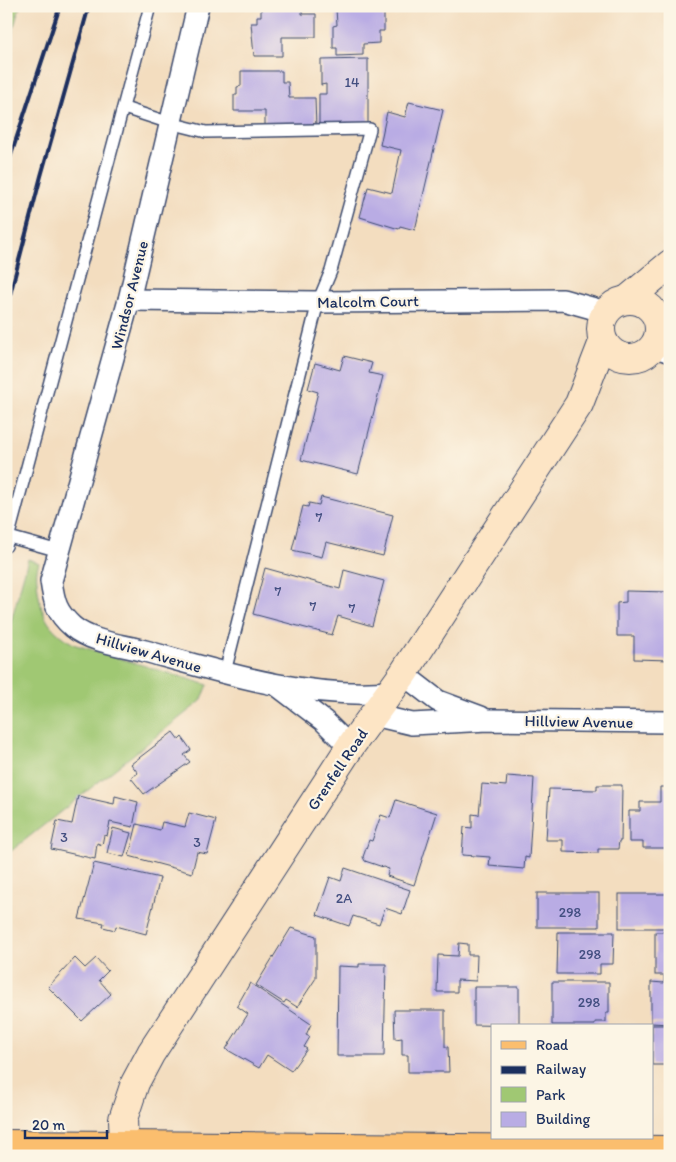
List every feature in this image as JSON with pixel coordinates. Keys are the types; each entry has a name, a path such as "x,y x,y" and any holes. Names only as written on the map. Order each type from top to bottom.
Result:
{"main road":[{"path":"6,1144 670,1150"}],"street":[{"name":"Windsor Avenue","path":"51,581 128,300 198,6"},
{"path":"617,306 645,303 656,316 662,349 642,356 626,358 617,356 604,342 600,327 617,306 670,264"},
{"path":"656,316 670,271"},
{"name":"Malcolm Court","path":"128,300 318,302 563,300 617,306"},
{"name":"Grenfell Road","path":"124,1146 123,1119 135,1083 147,1061 350,747 396,683 579,404 604,342"},
{"name":"Grenfell Road","path":"579,404 626,358"},
{"name":"Hillview Avenue","path":"51,581 54,606 74,628 96,638 278,686 362,694 396,683 488,720"},
{"name":"Hillview Avenue","path":"278,686 324,721 350,747"},
{"name":"Hillview Avenue","path":"374,715 412,724 488,720 670,722"}],"lane":[{"path":"59,551 8,541 150,6"},
{"path":"124,108 206,132 370,129 331,271 318,302 225,672"}],"green space":[{"path":"6,6 20,6 6,53"},
{"path":"28,559 39,563 37,583 45,616 54,629 67,640 76,645 208,685 201,701 6,855 6,640"}],"building":[{"path":"261,6 302,6 302,14 316,14 316,37 282,37 282,56 254,56 251,23 257,23 257,16 261,16"},
{"path":"384,6 384,31 379,31 379,43 363,44 363,55 337,56 337,48 333,48 333,26 337,25 336,8"},
{"path":"368,59 368,126 319,126 319,94 326,94 326,84 321,85 321,60"},
{"path":"241,71 282,71 282,82 288,82 289,98 315,98 316,128 265,128 265,111 234,111 234,95 237,95 237,87 241,86"},
{"path":"409,102 443,110 415,230 400,226 399,229 360,217 368,187 392,193 401,150 380,145 387,112 405,117"},
{"path":"344,356 372,363 369,373 383,376 358,474 301,460 318,392 308,389 315,363 340,370"},
{"path":"321,497 393,515 383,556 326,542 322,557 292,550 303,506 308,507 309,503 319,505"},
{"path":"265,568 340,589 344,570 384,581 372,626 338,616 332,635 253,614"},
{"path":"626,591 670,592 670,660 634,659 634,636 617,636 617,603 626,602"},
{"path":"173,732 179,740 182,737 191,750 184,755 190,762 144,794 131,778 138,773 131,764"},
{"path":"507,776 534,778 529,858 525,857 524,869 489,866 490,857 462,855 464,827 472,828 472,814 479,815 482,784 506,786"},
{"path":"597,785 622,785 621,841 619,841 618,849 598,849 598,853 563,852 563,840 546,840 549,789 597,790"},
{"path":"660,787 670,787 670,848 643,848 643,842 629,842 629,811 640,811 640,802 660,802"},
{"path":"78,796 114,804 115,796 138,802 133,827 110,822 107,836 104,835 102,845 97,843 95,859 51,849 57,821 72,824"},
{"path":"396,800 437,813 414,885 387,876 389,869 365,861 363,857 369,840 372,841 381,815 390,818"},
{"path":"189,813 216,820 207,854 197,852 192,873 129,856 137,824 160,830 162,822 185,827"},
{"path":"113,828 131,833 124,857 107,853"},
{"path":"94,863 160,878 146,934 116,926 115,930 103,927 104,923 79,919"},
{"path":"345,868 410,890 402,914 385,908 379,924 353,916 349,926 317,915 330,877 341,881"},
{"path":"537,893 599,893 599,927 537,927"},
{"path":"619,894 670,894 670,928 619,928"},
{"path":"291,928 316,936 316,978 297,1007 286,1000 284,1003 256,985"},
{"path":"558,932 614,932 613,964 600,964 600,974 557,974"},
{"path":"655,932 670,932 670,975 655,975"},
{"path":"459,943 468,944 468,955 477,955 476,981 457,980 457,992 437,992 438,955 458,956"},
{"path":"75,958 85,968 96,958 108,971 99,980 111,994 82,1021 48,987"},
{"path":"359,964 386,964 384,1056 337,1056 338,966 359,967"},
{"path":"664,976 670,976 670,1024 651,1023 651,982 664,983"},
{"path":"552,982 609,982 609,1013 606,1013 606,1022 595,1022 595,1024 552,1024"},
{"path":"250,983 311,1024 306,1035 310,1037 304,1047 307,1049 291,1071 267,1055 259,1068 226,1049 248,1014 237,1006"},
{"path":"474,987 519,987 519,1024 474,1025"},
{"path":"394,1010 445,1010 445,1047 448,1047 449,1072 408,1072 408,1055 402,1055 402,1038 395,1039"},
{"path":"654,1025 670,1025 670,1065 654,1065"}],"railway":[{"path":"6,170 60,6"},
{"path":"6,310 41,176 89,6"}]}
